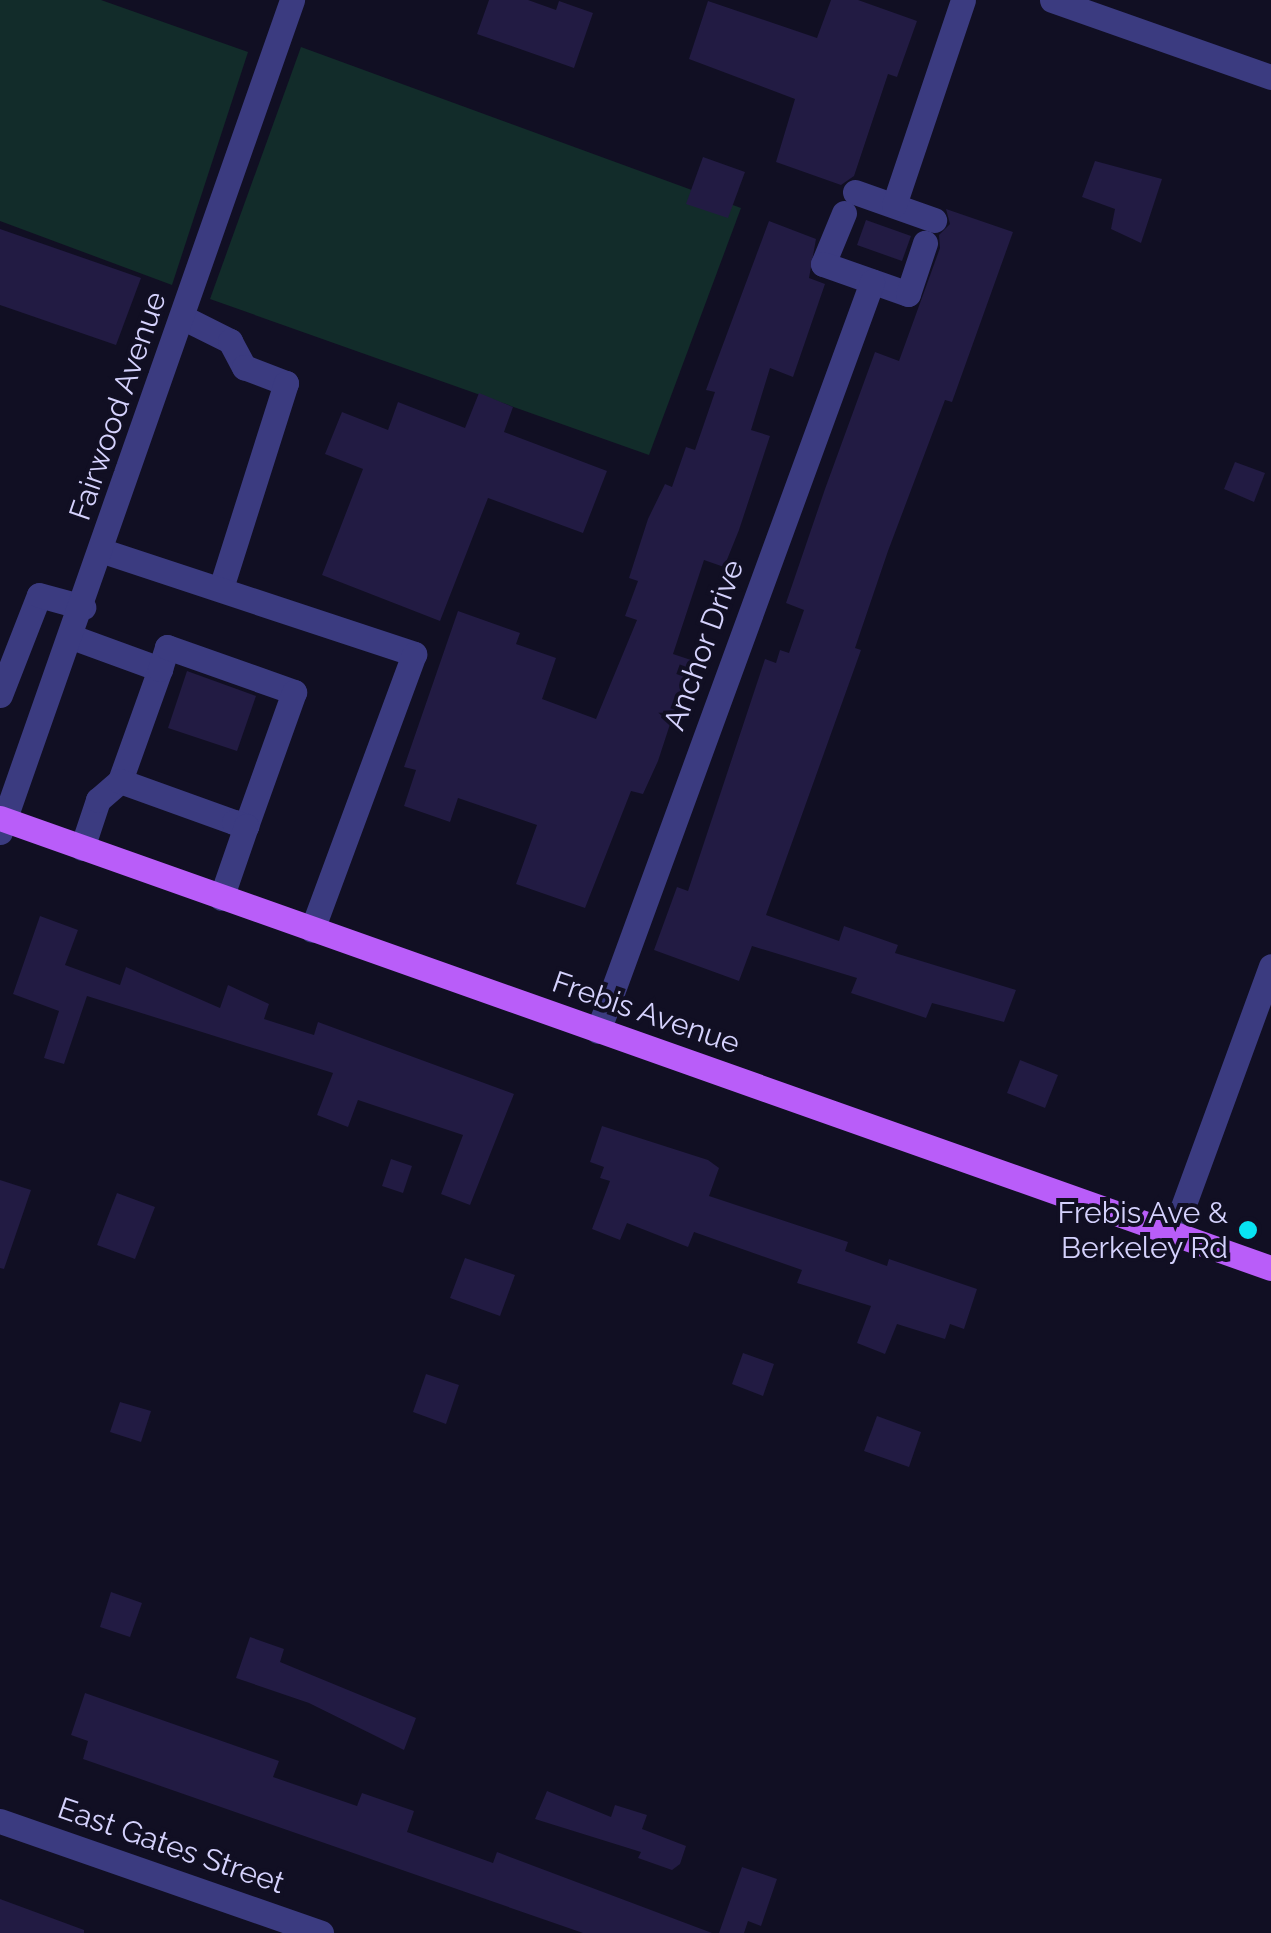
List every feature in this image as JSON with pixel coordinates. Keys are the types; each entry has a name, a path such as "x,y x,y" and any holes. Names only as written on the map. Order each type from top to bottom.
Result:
{"main road":[{"name":"Frebis Avenue","path":"2,824 82,848 1271,1268"}],"street":[{"name":"Fairwood Avenue","path":"2,824 83,607 292,0"},
{"path":"894,205 964,0"},
{"path":"1052,0 1271,77"},
{"path":"849,203 894,205 930,232 908,294 824,264 849,203"},
{"name":"Anchor Drive","path":"598,1031 872,282"},
{"path":"182,317 230,341 244,367 286,383 221,588"},
{"path":"102,550 414,654 312,930"},
{"path":"0,695 39,595 83,607"},
{"path":"72,638 160,669"},
{"path":"82,848 98,800 120,781 167,647 294,692 221,898"},
{"path":"120,781 246,826"},
{"path":"1174,1234 1271,966"},
{"name":"East Gates Street","path":"0,1820 321,1933"}],"green space":[{"path":"0,0 101,0 248,52 172,285 0,221"},
{"path":"301,47 741,208 649,455 210,299"}],"building":[{"path":"489,0 528,0 556,10 559,1 593,13 574,68 477,34"},
{"path":"831,0 858,0 917,21 897,77 888,74 854,176 841,185 776,162 795,99 689,59 708,1 817,38"},
{"path":"703,157 745,172 728,218 686,204"},
{"path":"1095,161 1162,179 1141,243 1111,229 1115,209 1082,197"},
{"path":"946,209 1013,232 952,402 945,400 888,551 855,648 861,650 766,915 839,941 844,926 898,945 895,953 1016,990 1004,1022 932,1003 926,1018 851,993 857,978 752,946 739,981 654,950 677,887 688,891 765,659 776,663 780,650 789,653 804,610 786,603 825,489 875,352 899,361 940,248 939,235 950,224"},
{"path":"866,220 911,236 902,261 857,245"},
{"path":"769,221 816,239 809,278 825,284 793,377 770,368 751,430 770,436 739,530 724,567 704,560 673,654 691,660 658,761 643,794 631,791 585,908 516,884 537,825 458,798 450,822 404,806 416,770 404,767 458,611 520,633 516,644 556,658 542,699 596,719 637,620 625,616 638,581 629,578 648,519 665,484 672,487 686,447 695,450 715,392 706,390"},
{"path":"0,229 141,278 116,345 0,305"},
{"path":"479,393 513,407 504,432 607,471 583,533 488,498 440,621 322,575 363,469 325,454 342,412 388,430 398,402 465,428"},
{"path":"1235,462 1265,473 1254,502 1224,489"},
{"path":"187,671 256,696 237,751 168,728"},
{"path":"40,916 78,930 65,965 120,985 126,967 220,1008 228,985 269,1004 264,1019 314,1035 318,1022 514,1094 470,1205 441,1194 463,1135 358,1100 348,1127 317,1115 333,1073 87,996 64,1064 44,1058 59,1011 13,994"},
{"path":"1020,1060 1058,1075 1045,1108 1007,1093"},
{"path":"602,1126 708,1160 719,1168 709,1196 848,1242 845,1251 887,1266 889,1259 977,1289 964,1329 950,1324 945,1339 897,1324 885,1354 857,1343 871,1306 797,1283 802,1270 694,1232 688,1247 627,1223 620,1240 592,1229 610,1181 600,1178 604,1167 590,1162"},
{"path":"391,1159 412,1166 403,1193 382,1186"},
{"path":"0,1180 31,1190 4,1269 0,1268"},
{"path":"117,1193 155,1207 135,1259 97,1245"},
{"path":"465,1258 515,1275 500,1316 450,1298"},
{"path":"743,1353 774,1364 763,1396 732,1384"},
{"path":"426,1374 459,1385 446,1424 413,1412"},
{"path":"120,1402 151,1411 141,1442 110,1432"},
{"path":"877,1416 921,1432 909,1467 864,1451"},
{"path":"111,1592 142,1603 130,1637 100,1627"},
{"path":"250,1637 284,1649 280,1662 416,1718 404,1750 309,1703 236,1678"},
{"path":"85,1693 279,1761 273,1777 357,1806 362,1793 414,1811 407,1832 493,1863 497,1852 712,1933 583,1933 83,1759 88,1741 71,1735"},
{"path":"547,1791 611,1817 615,1805 647,1815 642,1829 686,1846 680,1864 672,1870 638,1858 641,1852 535,1819"},
{"path":"742,1867 777,1879 761,1926 748,1921 744,1933 719,1933"},
{"path":"0,1899 84,1930 84,1933 0,1933"}],"place":[{"name":"Frebis Ave & Berkeley Rd","path":"1248,1230"}]}
